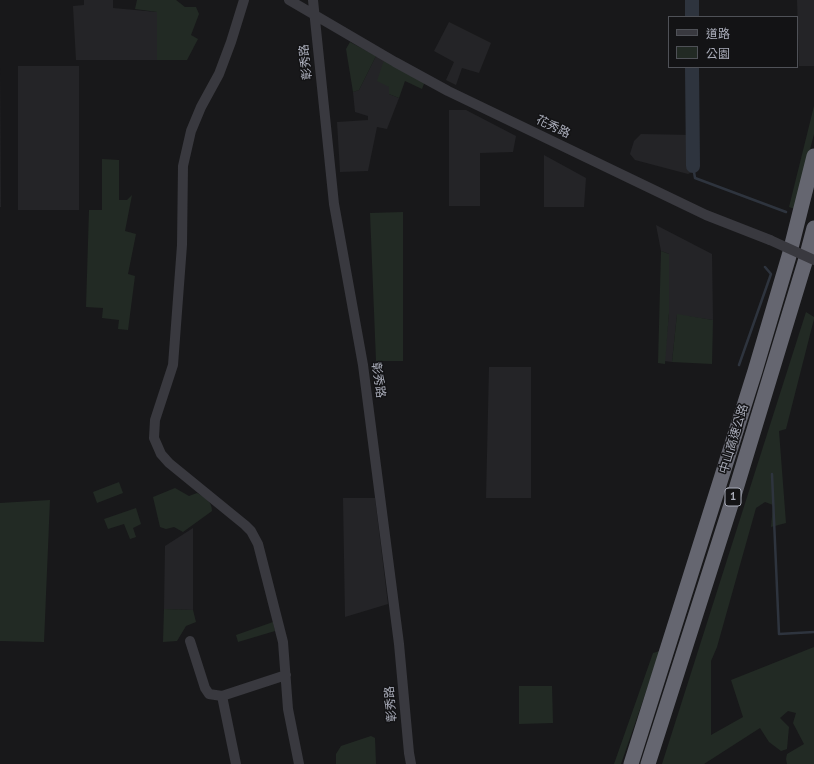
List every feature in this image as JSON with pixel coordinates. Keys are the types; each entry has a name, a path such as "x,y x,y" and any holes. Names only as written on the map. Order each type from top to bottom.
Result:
{"highway":[{"name":"中山高速公路","path":"631,764 755,371 789,256 814,156"},
{"name":"中山高速公路","path":"648,764 736,489 814,228"}],"street":[{"path":"244,0 219,74 196,119 185,154 183,166 182,245 173,365 156,414 154,432 156,444 165,459 245,525 255,538 260,550 282,642 290,721 299,764"},
{"name":"花秀路","path":"289,0 448,91 706,214 814,260"},
{"name":"彰秀路","path":"313,0 334,204 363,364 399,644 409,753 412,764"},
{"path":"190,641 205,688 209,694 222,696 286,675"},
{"path":"222,696 236,764"}],"shaded area":[{"path":"84,0 113,0 113,8 157,12 157,60 76,60 73,6 84,5"},
{"path":"797,0 814,0 814,66 799,66"},
{"path":"449,22 491,43 479,73 462,68 456,85 446,80 454,62 434,51"},
{"path":"376,56 384,60 389,94 399,98 387,129 377,127 368,171 340,172 337,122 368,120 368,116 355,112 353,92 359,90"},
{"path":"18,66 79,66 79,210 18,210"},
{"path":"0,67 1,207 0,207"},
{"path":"449,110 466,110 516,136 513,152 480,153 480,206 449,206"},
{"path":"641,134 693,135 694,171 688,174 635,160 630,154 634,141"},
{"path":"544,155 586,178 584,207 544,207"},
{"path":"656,225 712,254 713,320 677,315 672,362 664,361 669,313 669,254 661,251"},
{"path":"489,367 531,367 531,498 486,498"},
{"path":"343,498 375,498 388,604 345,617"},
{"path":"193,528 193,610 164,609 165,546"}],"green space":[{"path":"137,0 176,0 185,7 196,7 199,14 191,35 198,39 187,60 157,60 157,12 135,9"},
{"path":"350,42 376,56 359,90 353,92 346,49"},
{"path":"384,60 425,81 422,89 405,81 399,98 389,94 389,87 377,81"},
{"path":"814,106 814,134 795,209 789,207"},
{"path":"102,159 119,160 119,200 127,200 132,195 125,231 136,234 128,274 135,276 128,330 118,329 119,320 102,318 103,308 86,307 89,210 102,210"},
{"path":"403,212 403,361 376,361 370,213"},
{"path":"661,251 669,254 669,313 665,364 658,363"},
{"path":"806,312 814,317 814,319 786,429 779,431 786,523 771,527 773,505 765,502 756,508 717,647 711,661 711,735 743,717 731,680 814,647 814,764 787,764 787,754 804,744 793,723 796,713 788,711 780,718 789,727 787,749 781,751 769,742 760,728 704,764 662,764"},
{"path":"677,314 713,320 712,364 672,362"},
{"path":"119,482 123,493 97,503 93,492"},
{"path":"175,488 189,496 197,493 208,500 212,508 212,511 183,532 174,527 166,529 160,527 153,497"},
{"path":"50,500 44,642 0,641 0,503"},
{"path":"136,508 141,524 133,528 136,537 130,539 124,524 108,529 104,519"},
{"path":"164,609 193,610 196,622 186,626 177,641 163,642"},
{"path":"273,622 275,631 238,642 236,635"},
{"path":"660,651 621,764 614,764 653,653"},
{"path":"519,686 552,686 553,723 519,724"},
{"path":"371,736 375,738 376,764 336,764 336,754 341,746"}],"waterway":[{"path":"692,0 692,16"},
{"path":"692,68 693,166"},
{"path":"693,166 695,178 786,212"},
{"path":"739,365 771,274 765,267"},
{"path":"772,474 779,634 814,632"}]}
